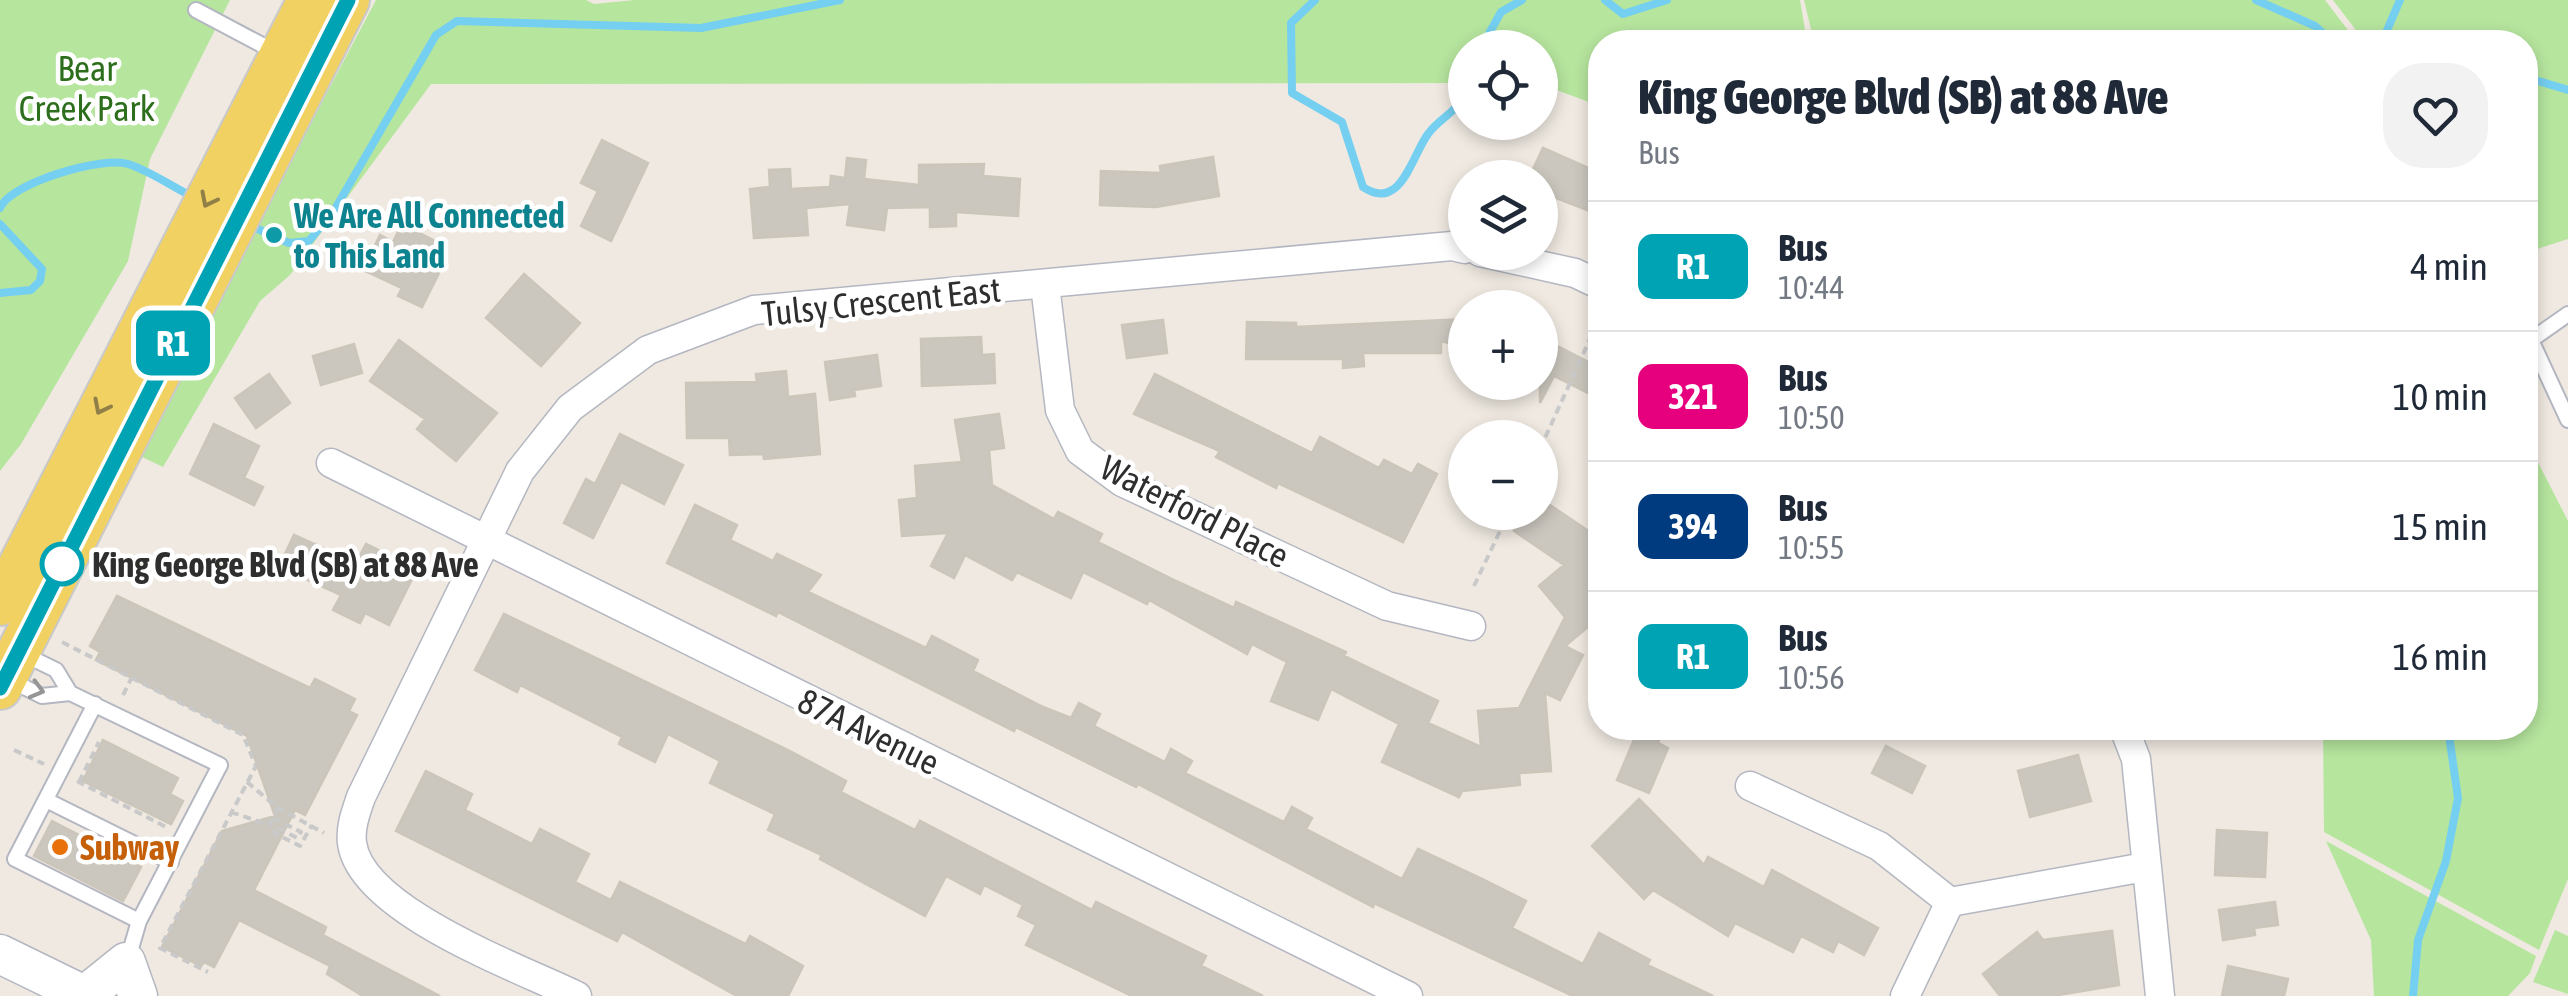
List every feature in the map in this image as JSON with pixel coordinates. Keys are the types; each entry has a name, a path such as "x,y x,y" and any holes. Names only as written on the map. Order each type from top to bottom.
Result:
{"main road":[{"path":"253,149 281,55 308,0"},
{"path":"0,604 193,266 253,149 348,0"},
{"path":"8,673 193,266"},
{"path":"0,954 85,996 132,979"}],"street":[{"name":"Tulsy Crescent East","path":"342,840 520,471 570,408 648,350 754,310 1448,246"},
{"path":"1558,269 1588,279"},
{"name":"Waterford Place","path":"1045,285 1060,410 1080,450 1122,482 1387,606 1471,626"},
{"name":"87A Avenue","path":"331,463 1396,993"},
{"path":"2129,740 2136,759 2160,996"},
{"path":"1750,786 1880,846 1950,902 2144,867"},
{"path":"342,840 369,881 401,910 578,996"},
{"path":"1905,996 1950,902"}],"lane":[{"path":"196,10 281,55"},
{"path":"2538,335 2568,314"},
{"path":"2538,353 2563,399 2568,420"},
{"path":"8,673 56,670 70,693"},
{"path":"8,673 42,696 70,693 220,765 139,920 132,979"},
{"path":"95,704 15,859 139,920"},
{"path":"46,800 171,862"}],"path":[{"path":"1553,420 1588,343"},
{"path":"1474,586 1500,530"},
{"path":"62,642 243,735 256,766 160,948 208,972"},
{"path":"123,695 131,679"},
{"path":"101,739 77,781 170,829"},
{"path":"14,750 48,766"},
{"path":"247,782 278,808 342,840"},
{"path":"231,812 269,825 278,808"},
{"path":"273,818 301,832 297,838 277,827 274,833 300,846 312,825"}],"green space":[{"name":"Bear Creek Park","path":"0,0 230,0 150,159 128,261 21,444 0,471"},
{"path":"376,0 586,0 594,4 635,0 1800,0 1805,30 1588,30 1588,102 1558,91 1558,30 1448,30 1448,83 431,84 290,275 260,301 163,467 136,454"},
{"path":"1804,0 2325,0 2348,30 1811,30"},
{"path":"2333,0 2568,0 2568,239 2538,249 2538,30 2356,30"},
{"path":"2538,462 2568,521 2568,879 2539,950 2324,832 2323,740 2538,740"},
{"path":"2326,841 2536,956 2530,973 2508,996 2374,996 2371,940"},
{"path":"2555,930 2568,936 2568,994 2533,982"}],"building":[{"path":"602,140 648,163 611,241 581,226 598,191 581,183"},
{"path":"1543,148 1588,168 1588,210 1558,199 1558,160 1537,160"},
{"path":"1213,157 1219,196 1156,207 1100,205 1101,171 1161,173 1160,166"},
{"path":"847,158 866,160 864,179 919,185 919,165 984,164 983,176 1020,179 1018,216 956,212 956,226 930,227 930,207 887,208 884,230 847,225 850,204 806,208 808,235 754,238 750,189 770,187 769,170 790,169 791,189 830,187 831,176 845,178"},
{"path":"402,224 441,244 433,260 443,265 422,307 398,296 402,288 363,270 380,235 393,242"},
{"path":"524,274 580,323 541,366 486,318"},
{"path":"1163,320 1167,353 1127,358 1122,325"},
{"path":"1448,320 1448,343 1441,341 1441,353 1363,353 1364,366 1343,368 1343,359 1246,359 1247,322 1296,323 1296,327"},
{"path":"981,337 982,355 994,354 995,383 922,386 921,339"},
{"path":"399,340 497,413 456,461 417,429 425,419 370,381"},
{"path":"354,344 362,373 321,385 313,356"},
{"path":"1558,346 1588,362 1588,393 1558,378"},
{"path":"877,355 881,386 854,390 855,396 830,400 825,362"},
{"path":"786,371 788,397 815,394 820,454 764,459 763,454 730,455 729,438 687,438 686,383 757,382 756,374"},
{"path":"269,374 290,403 256,428 235,398"},
{"path":"1155,374 1312,453 1320,437 1379,468 1384,460 1412,474 1418,464 1437,474 1403,542 1278,483 1276,488 1216,457 1220,451 1134,414"},
{"path":"999,414 1004,448 989,450 992,485 1054,519 1058,512 1102,534 1098,542 1176,581 1234,608 1236,602 1346,652 1344,656 1438,701 1428,723 1481,747 1478,711 1519,708 1565,617 1539,586 1564,565 1514,531 1558,530 1558,510 1588,531 1588,627 1565,646 1583,655 1560,700 1545,693 1551,771 1519,773 1520,785 1462,791 1459,797 1382,762 1399,724 1331,689 1318,720 1271,701 1287,662 1252,644 1247,654 1149,600 1147,604 1083,572 1071,598 1017,572 1012,580 965,555 954,578 931,566 948,533 902,536 899,500 917,498 915,466 962,462 955,420"},
{"path":"214,424 259,446 244,478 263,487 254,505 190,474"},
{"path":"620,434 683,465 664,504 621,482 593,538 564,523 586,479 595,484"},
{"path":"695,505 737,525 730,540 773,561 777,554 821,575 808,592 926,648 932,636 978,660 973,671 1043,707 1071,718 1079,703 1100,714 1094,726 1165,762 1171,749 1192,761 1185,773 1284,822 1292,807 1312,818 1306,829 1402,879 1418,849 1482,879 1526,901 1512,928 1583,964 1599,933 1650,960 1647,965 1713,996 1573,996 1374,903 1373,907 1138,784 1136,787 1016,727 1014,731 778,612 776,616 667,563"},
{"path":"294,535 356,563 366,544 417,569 389,625 365,613 360,623 333,610 341,595 279,567"},
{"path":"117,596 310,688 315,679 355,699 349,711 357,715 305,815 295,810 254,890 326,927 323,935 440,996 363,996 327,974 330,966 239,920 214,967 204,962 201,966 162,947 222,831 275,816 247,736 96,660 100,652 90,646"},
{"path":"504,614 788,750 846,781 841,792 915,830 920,821 1092,910 1096,902 1206,956 1201,966 1263,996 1132,996 1026,945 1036,925 1018,916 1023,905 984,885 980,894 946,876 925,916 820,859 822,855 768,830 775,814 710,783 720,761 668,734 655,762 619,744 622,737 520,685 517,692 475,670"},
{"path":"103,740 178,778 170,794 183,801 171,824 83,781"},
{"path":"1634,740 1659,740 1658,743 1668,748 1649,793 1617,780"},
{"path":"1886,746 1925,766 1912,793 1872,773"},
{"path":"2078,755 2091,801 2030,817 2018,771"},
{"path":"426,771 472,794 465,810 532,844 540,829 589,854 575,882 611,900 620,882 746,944 750,936 803,966 788,996 737,996 622,932 617,941 396,831"},
{"path":"1639,799 1704,865 1708,857 1764,887 1772,870 1878,928 1864,955 1838,941 1833,952 1801,936 1793,952 1735,923 1728,936 1653,890 1644,899 1592,846"},
{"path":"52,821 141,867 123,901 34,856"},
{"path":"2217,830 2267,833 2265,877 2215,875"},
{"path":"2275,902 2278,925 2254,928 2255,935 2223,940 2219,910"},
{"path":"2112,931 2119,985 2052,996 2000,996 1983,974 2037,932 2043,940"},
{"path":"2228,966 2288,979 2284,996 2222,996"}],"waterway":[{"path":"249,225 289,243 309,241 335,209 436,35 457,21 701,28 840,0"},
{"path":"1315,0 1291,23 1292,93 1342,122 1363,187 1376,193 1387,193 1396,187 1428,134 1448,114"},
{"path":"1491,30 1501,12 1522,0"},
{"path":"1605,0 1623,14 1667,0"},
{"path":"2256,0 2320,30"},
{"path":"2387,30 2400,0"},
{"path":"2538,81 2568,90"},
{"path":"0,208 21,189 38,181 98,164 128,164 191,196"},
{"path":"0,224 42,269 40,281 31,290 0,293"},
{"path":"2413,996 2418,940 2446,861 2458,798 2450,740"}],"bus line":[{"name":"R1","path":"0,688 348,0"}],"place":[{"name":"We Are All Connected to This Land","path":"274,235"},
{"name":"King George Blvd (SB) at 88 Ave","path":"62,564"},
{"name":"Subway","path":"60,847"}]}
